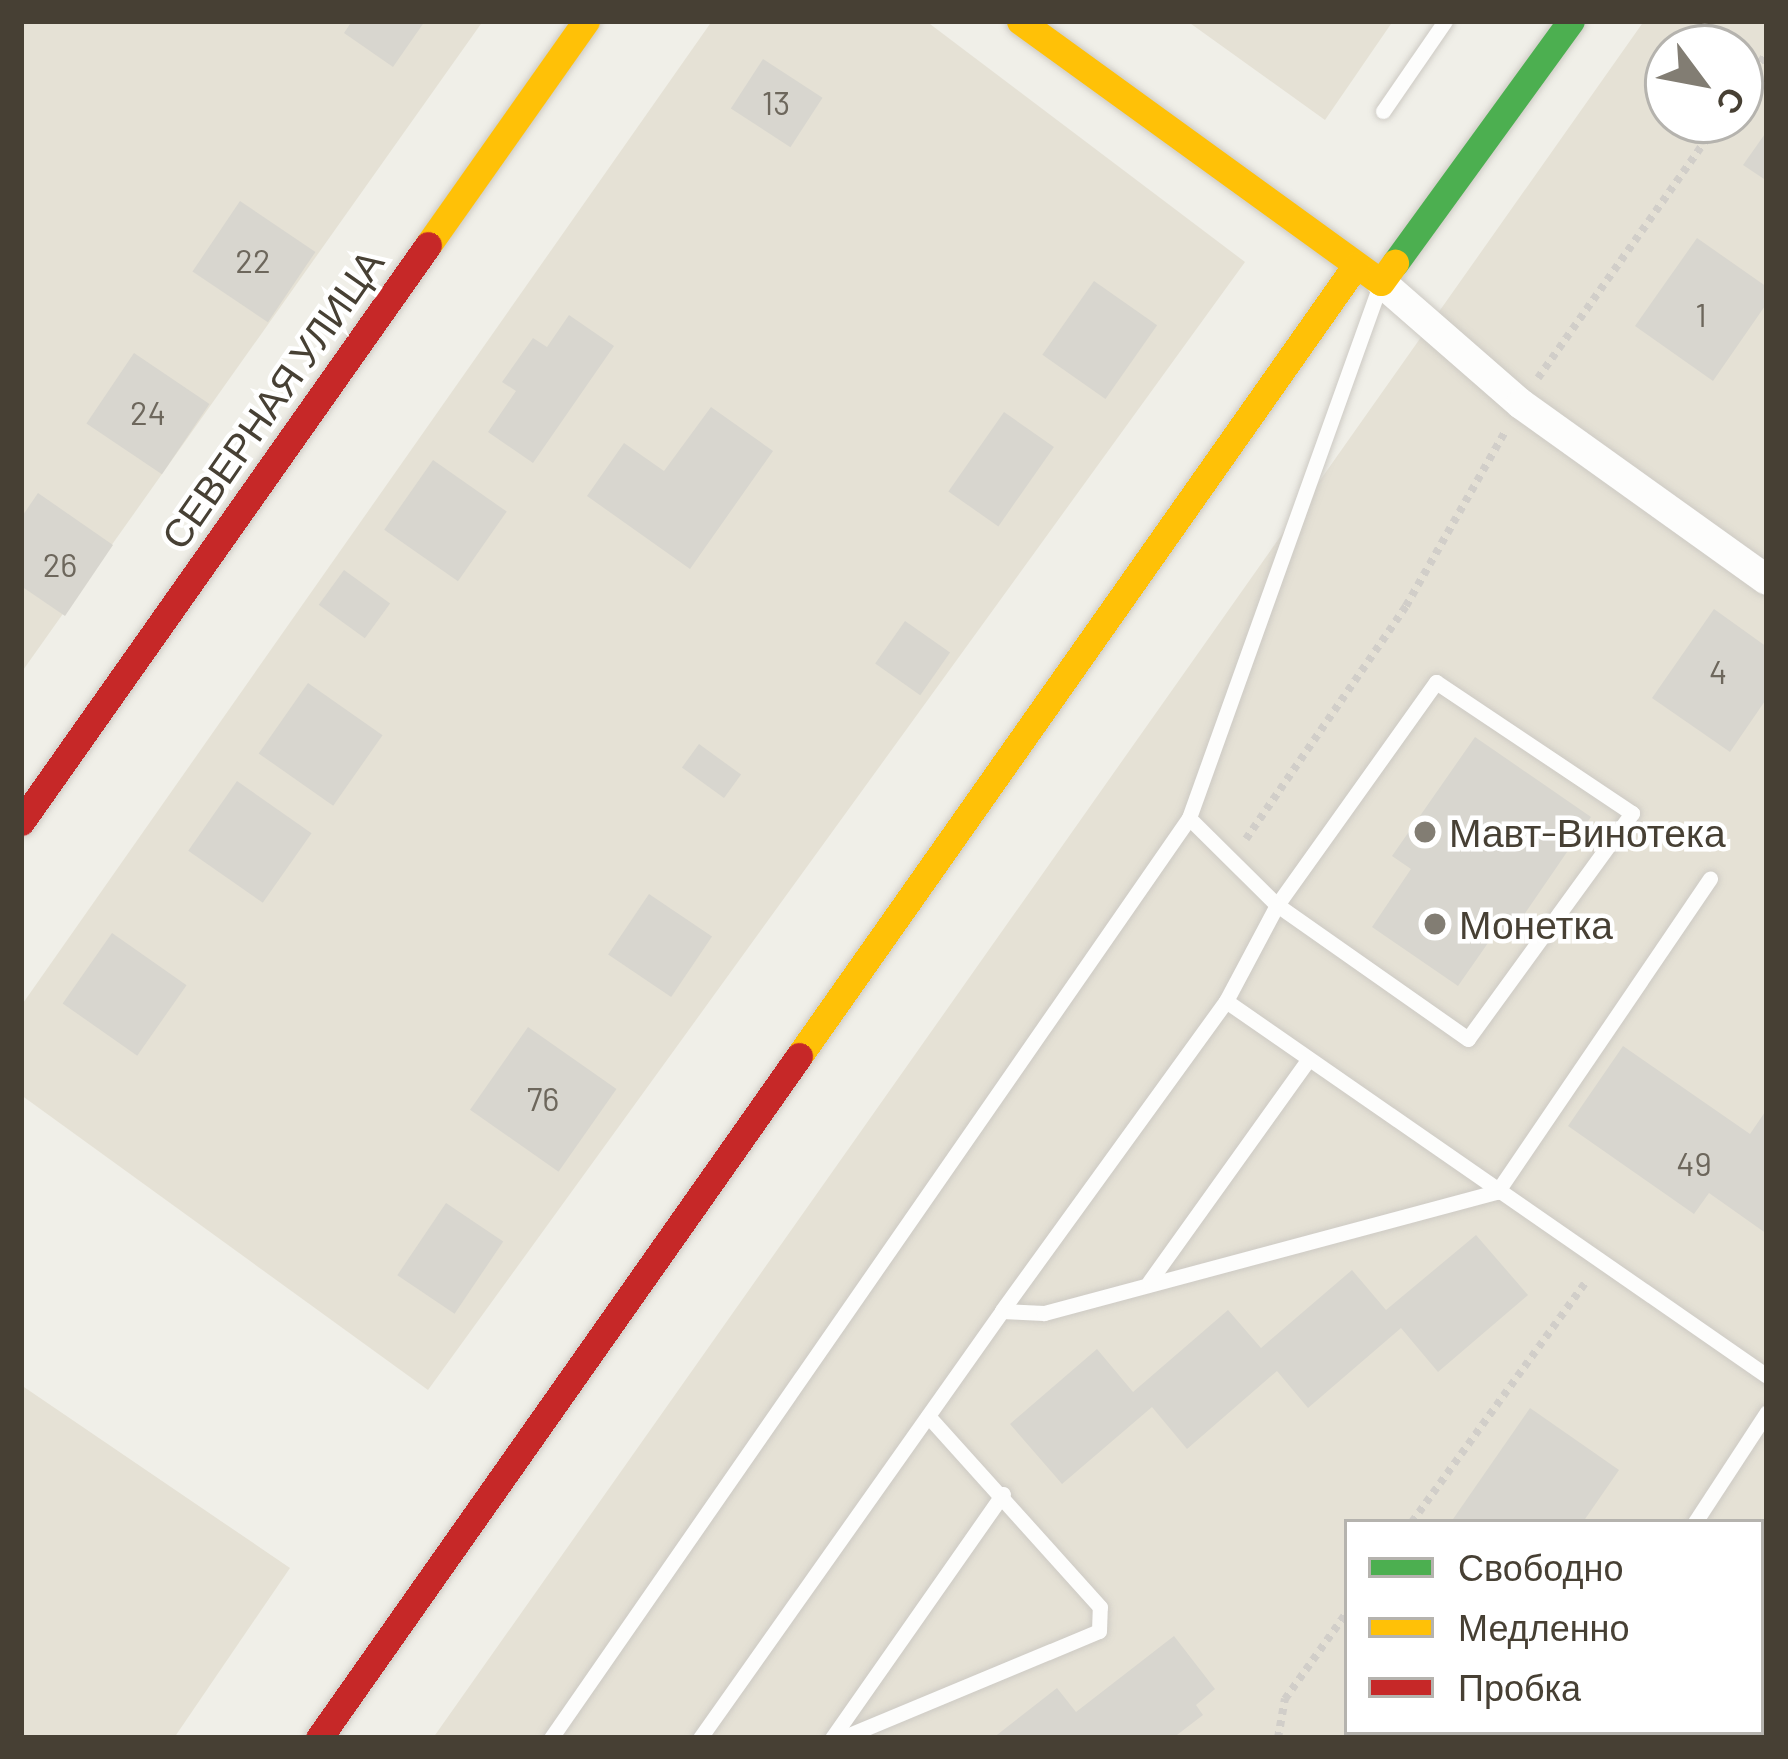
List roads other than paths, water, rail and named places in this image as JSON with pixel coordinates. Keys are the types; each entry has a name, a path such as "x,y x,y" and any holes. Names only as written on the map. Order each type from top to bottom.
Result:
{"street":[{"name":"СЕВЕРНАЯ УЛИЦА","path":"21,822 586,21"},
{"path":"1020,21 1369,273 1521,404 1767,580"},
{"path":"319,1738 1369,273 1571,21"}],"lane":[{"path":"1383,111 1445,21"},
{"path":"551,1738 1189,818 1369,273"},
{"path":"700,1738 1226,1000 1277,905 1436,682 1632,813 1468,1039 1277,905 1189,818"},
{"path":"1002,1311 1044,1313 1497,1192 1710,878"},
{"path":"1226,1000 1306,1061 1767,1376"},
{"path":"1149,1282 1306,1061"},
{"path":"1697,1519 1767,1412"},
{"path":"842,1738 1099,1631 1100,1607 928,1416"},
{"path":"832,1738 1003,1494"}],"place":[{"name":"Мавт-Винотека","path":"1425,832"},
{"name":"Монетка","path":"1435,924"}]}
